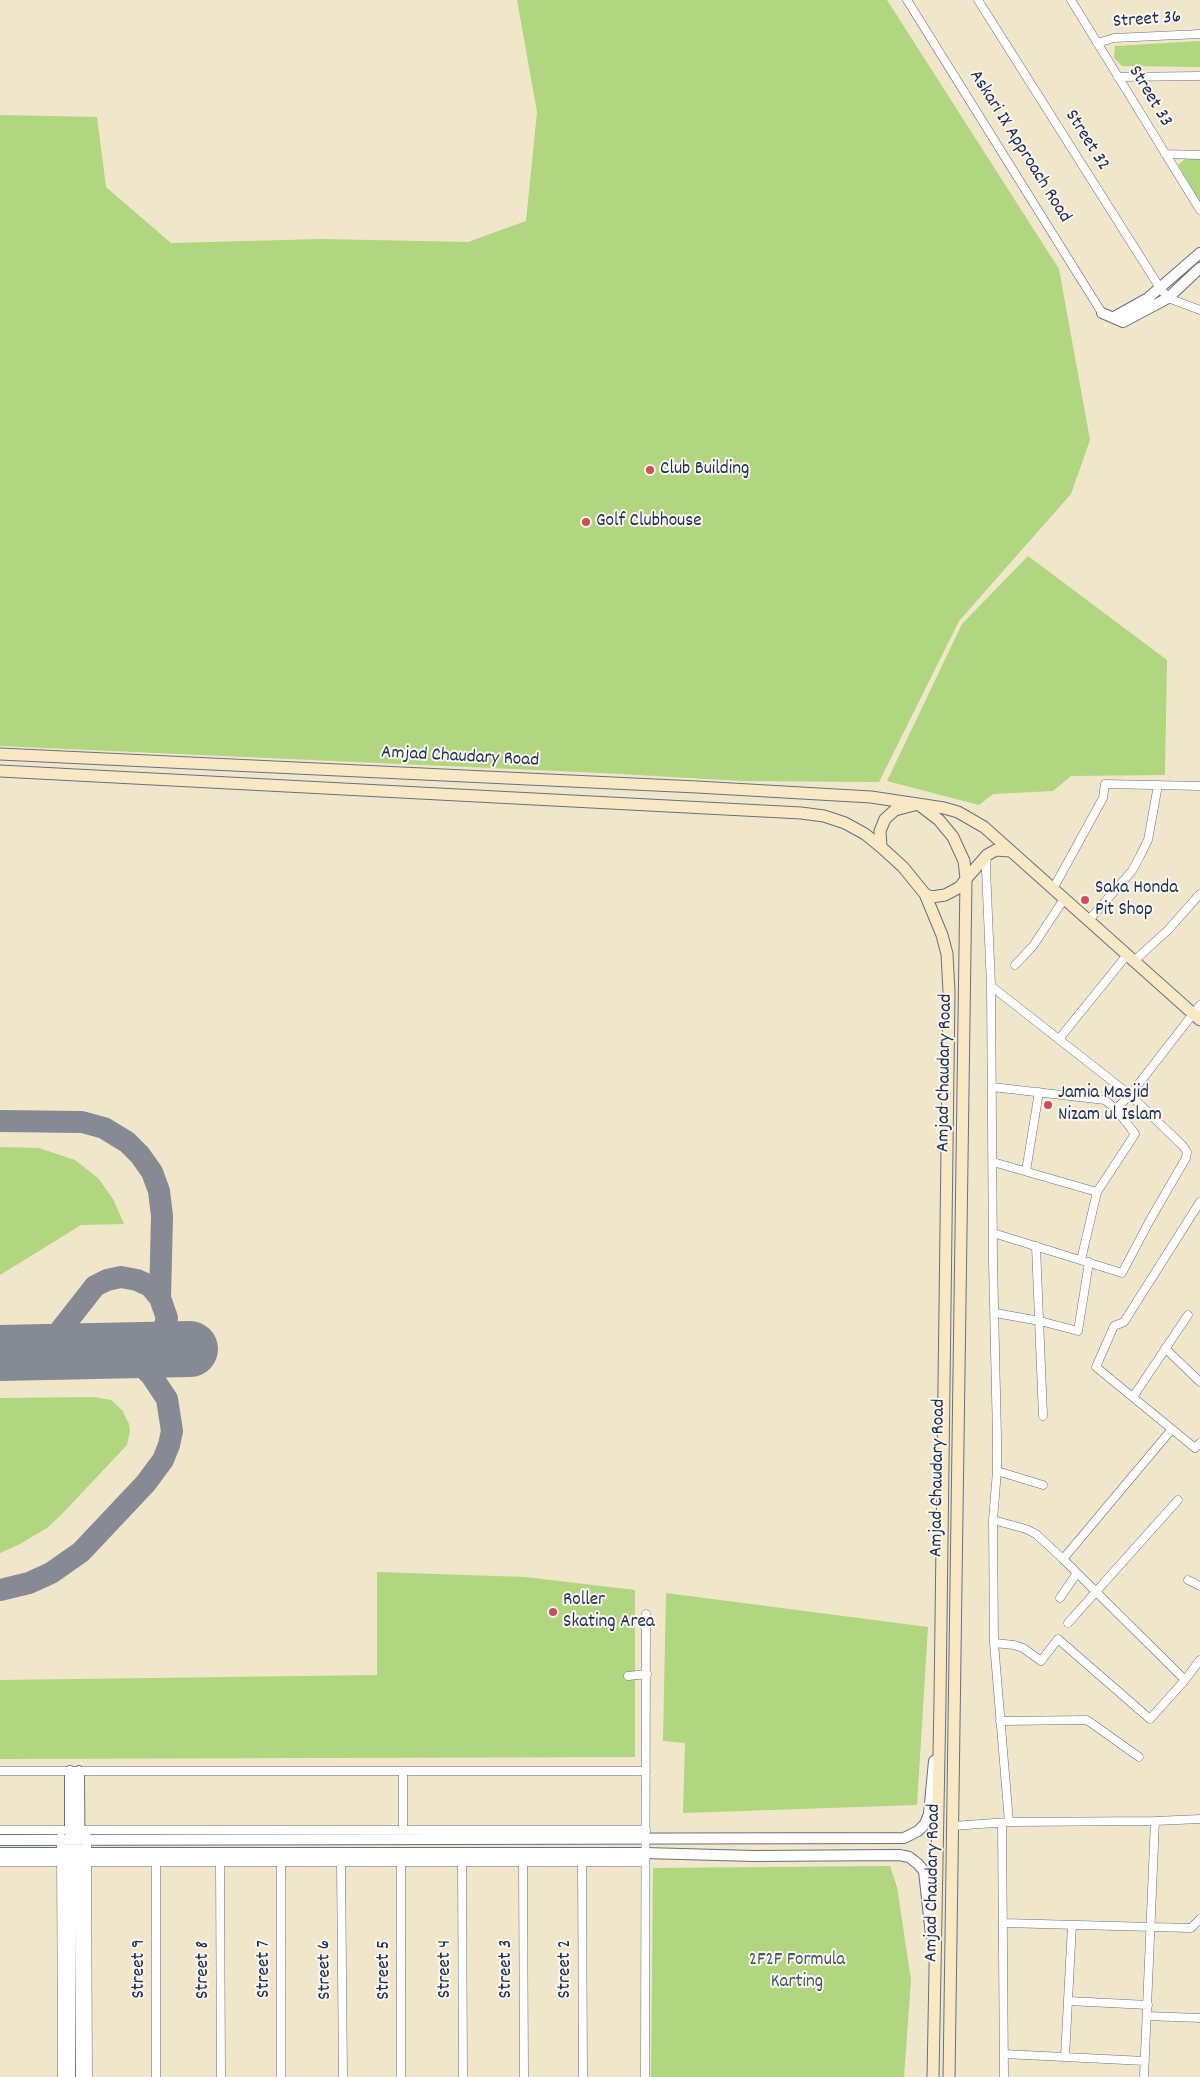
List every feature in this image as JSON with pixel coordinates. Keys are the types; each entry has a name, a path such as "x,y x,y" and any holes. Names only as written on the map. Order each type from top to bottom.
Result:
{"main road":[{"name":"Amjad Chaudary Road","path":"0,754 697,787 871,798 944,808 971,819 984,827 1130,958 1198,1013"},
{"name":"Amjad Chaudary Road","path":"0,770 801,813 824,816 845,823 865,834 881,847"},
{"path":"966,879 964,861 953,837 935,816 918,804 895,810 885,818 880,831 881,847 903,867 925,894 931,897 945,896 960,887 987,854 996,850 1010,851"},
{"name":"Amjad Chaudary Road","path":"949,2077 966,879"},
{"name":"Amjad Chaudary Road","path":"925,894 942,935 947,954 949,992 936,1986 933,2077"}],"street":[{"name":"Askari IX Approach Road","path":"907,0 1102,313"},
{"name":"Street 32","path":"978,0 1168,298"},
{"name":"Street 33","path":"1071,0 1200,210"},
{"name":"Street 36","path":"1097,43 1114,38 1200,34"},
{"path":"1118,77 1200,76"},
{"path":"1165,154 1200,155"},
{"path":"1114,317 1148,298 1200,252"},
{"path":"1102,313 1123,322 1168,298 1200,268"},
{"path":"1168,298 1200,310"},
{"path":"1054,889 1103,798 1105,784 1200,786"},
{"path":"1088,920 1132,871 1140,856 1148,840 1158,785"},
{"path":"987,854 996,1313 997,1471 993,1520 994,1643 1005,1822 1003,1923 1004,2077"},
{"path":"1058,1039 1130,958 1168,930 1200,894"},
{"path":"1015,965 1033,946 1064,899"},
{"path":"991,986 1130,1095 1187,1152 1186,1158 1122,1273 993,1233"},
{"path":"1116,1109 1130,1095 1198,1013"},
{"path":"992,1087 1104,1100 1116,1109 1135,1134 1097,1192 1085,1261 1078,1331 1040,1321 996,1313"},
{"path":"1026,1171 1038,1092"},
{"path":"992,1162 1097,1192"},
{"path":"1198,1448 1096,1367 1114,1326 1124,1322 1200,1202"},
{"path":"1036,1246 1043,1416"},
{"path":"1133,1397 1188,1315"},
{"path":"1165,1348 1200,1382"},
{"path":"1063,1559 1172,1429"},
{"path":"997,1471 1043,1485"},
{"path":"1068,1623 1178,1500"},
{"path":"993,1520 1031,1532 1063,1559 1185,1680"},
{"path":"1060,1598 1077,1573"},
{"path":"1188,1580 1200,1586"},
{"path":"646,1614 646,2077"},
{"path":"994,1643 1023,1648 1040,1661 1058,1639 1150,1719 1197,1669 1200,1660"},
{"path":"628,1676 647,1674"},
{"path":"0,1830 403,1829 904,1838 911,1836 925,1824 929,1814 940,1700"},
{"path":"1000,1721 1087,1720 1139,1757"},
{"path":"0,1771 646,1771"},
{"path":"70,2077 74,1771"},
{"path":"403,1771 403,1829"},
{"path":"952,1826 1005,1822 1200,1819"},
{"path":"1144,2077 1155,1821"},
{"path":"74,1830 81,2077"},
{"path":"0,1840 74,1841 646,1834"},
{"path":"0,1853 156,1861 220,1862 523,1862 645,1857"},
{"path":"0,1862 74,1857 899,1855 909,1857 924,1871 936,1986"},
{"path":"62,2077 74,1857"},
{"path":"74,1857 88,2077"},
{"name":"Street 2","path":"582,1860 583,2077"},
{"name":"Street 9","path":"156,1861 156,2077"},
{"name":"Street 8","path":"220,1862 221,2077"},
{"name":"Street 7","path":"281,1862 281,2077"},
{"name":"Street 6","path":"341,1862 343,2077"},
{"name":"Street 5","path":"401,1862 401,2077"},
{"name":"Street 4","path":"462,1862 463,2077"},
{"name":"Street 3","path":"523,1862 524,2077"},
{"path":"1003,1923 1190,1928 1200,1919"},
{"path":"1065,2057 1072,1925"},
{"path":"1068,2001 1148,2005"},
{"path":"1147,2016 1200,2018"},
{"path":"1004,2054 1145,2061"},
{"path":"950,2063 953,2077"}],"green space":[{"path":"517,0 887,0 1059,269 1090,440 1071,494 959,621 879,782 742,781 0,746 0,115 97,117 106,187 171,243 322,239 468,242 526,221 537,112"},
{"path":"1200,41 1200,67 1122,66 1114,58 1115,46"},
{"path":"1185,159 1200,159 1200,202 1178,165"},
{"path":"1028,556 1167,660 1165,775 1071,776 1053,791 993,794 979,805 887,781 962,624"},
{"path":"0,1147 39,1148 75,1160 98,1178 113,1199 124,1224 81,1225 0,1275"},
{"path":"93,1397 111,1400 122,1410 129,1424 130,1431 127,1445 47,1528 0,1553 0,1398"},
{"path":"377,1572 525,1577 635,1590 635,1757 0,1759 0,1680 377,1675"},
{"path":"666,1593 928,1627 917,1805 683,1813 685,1743 663,1741"},
{"name":"2F2F Formula Karting","path":"890,1866 897,1887 911,1980 904,2077 651,2077 653,1868"}],"taxiway":[{"path":"0,1121 82,1122 104,1128 127,1142 140,1155 152,1172 159,1191 162,1216 160,1298"},
{"path":"33,1352 44,1349 52,1341 95,1286 107,1280 121,1277 137,1280 150,1286 160,1298 167,1318 164,1328 153,1338 122,1350"},
{"path":"0,1590 29,1583 51,1573 81,1552 146,1483 163,1460 172,1431 167,1399 151,1375 122,1350"}],"runway":[{"path":"0,1353 190,1349"}],"place":[{"name":"Club Building","path":"650,470"},
{"name":"Golf Clubhouse","path":"586,522"},
{"name":"Saka Honda Pit Shop","path":"1085,900"},
{"name":"Jamia Masjid Nizam ul Islam","path":"1048,1105"},
{"name":"Roller Skating Area","path":"553,1612"}]}
